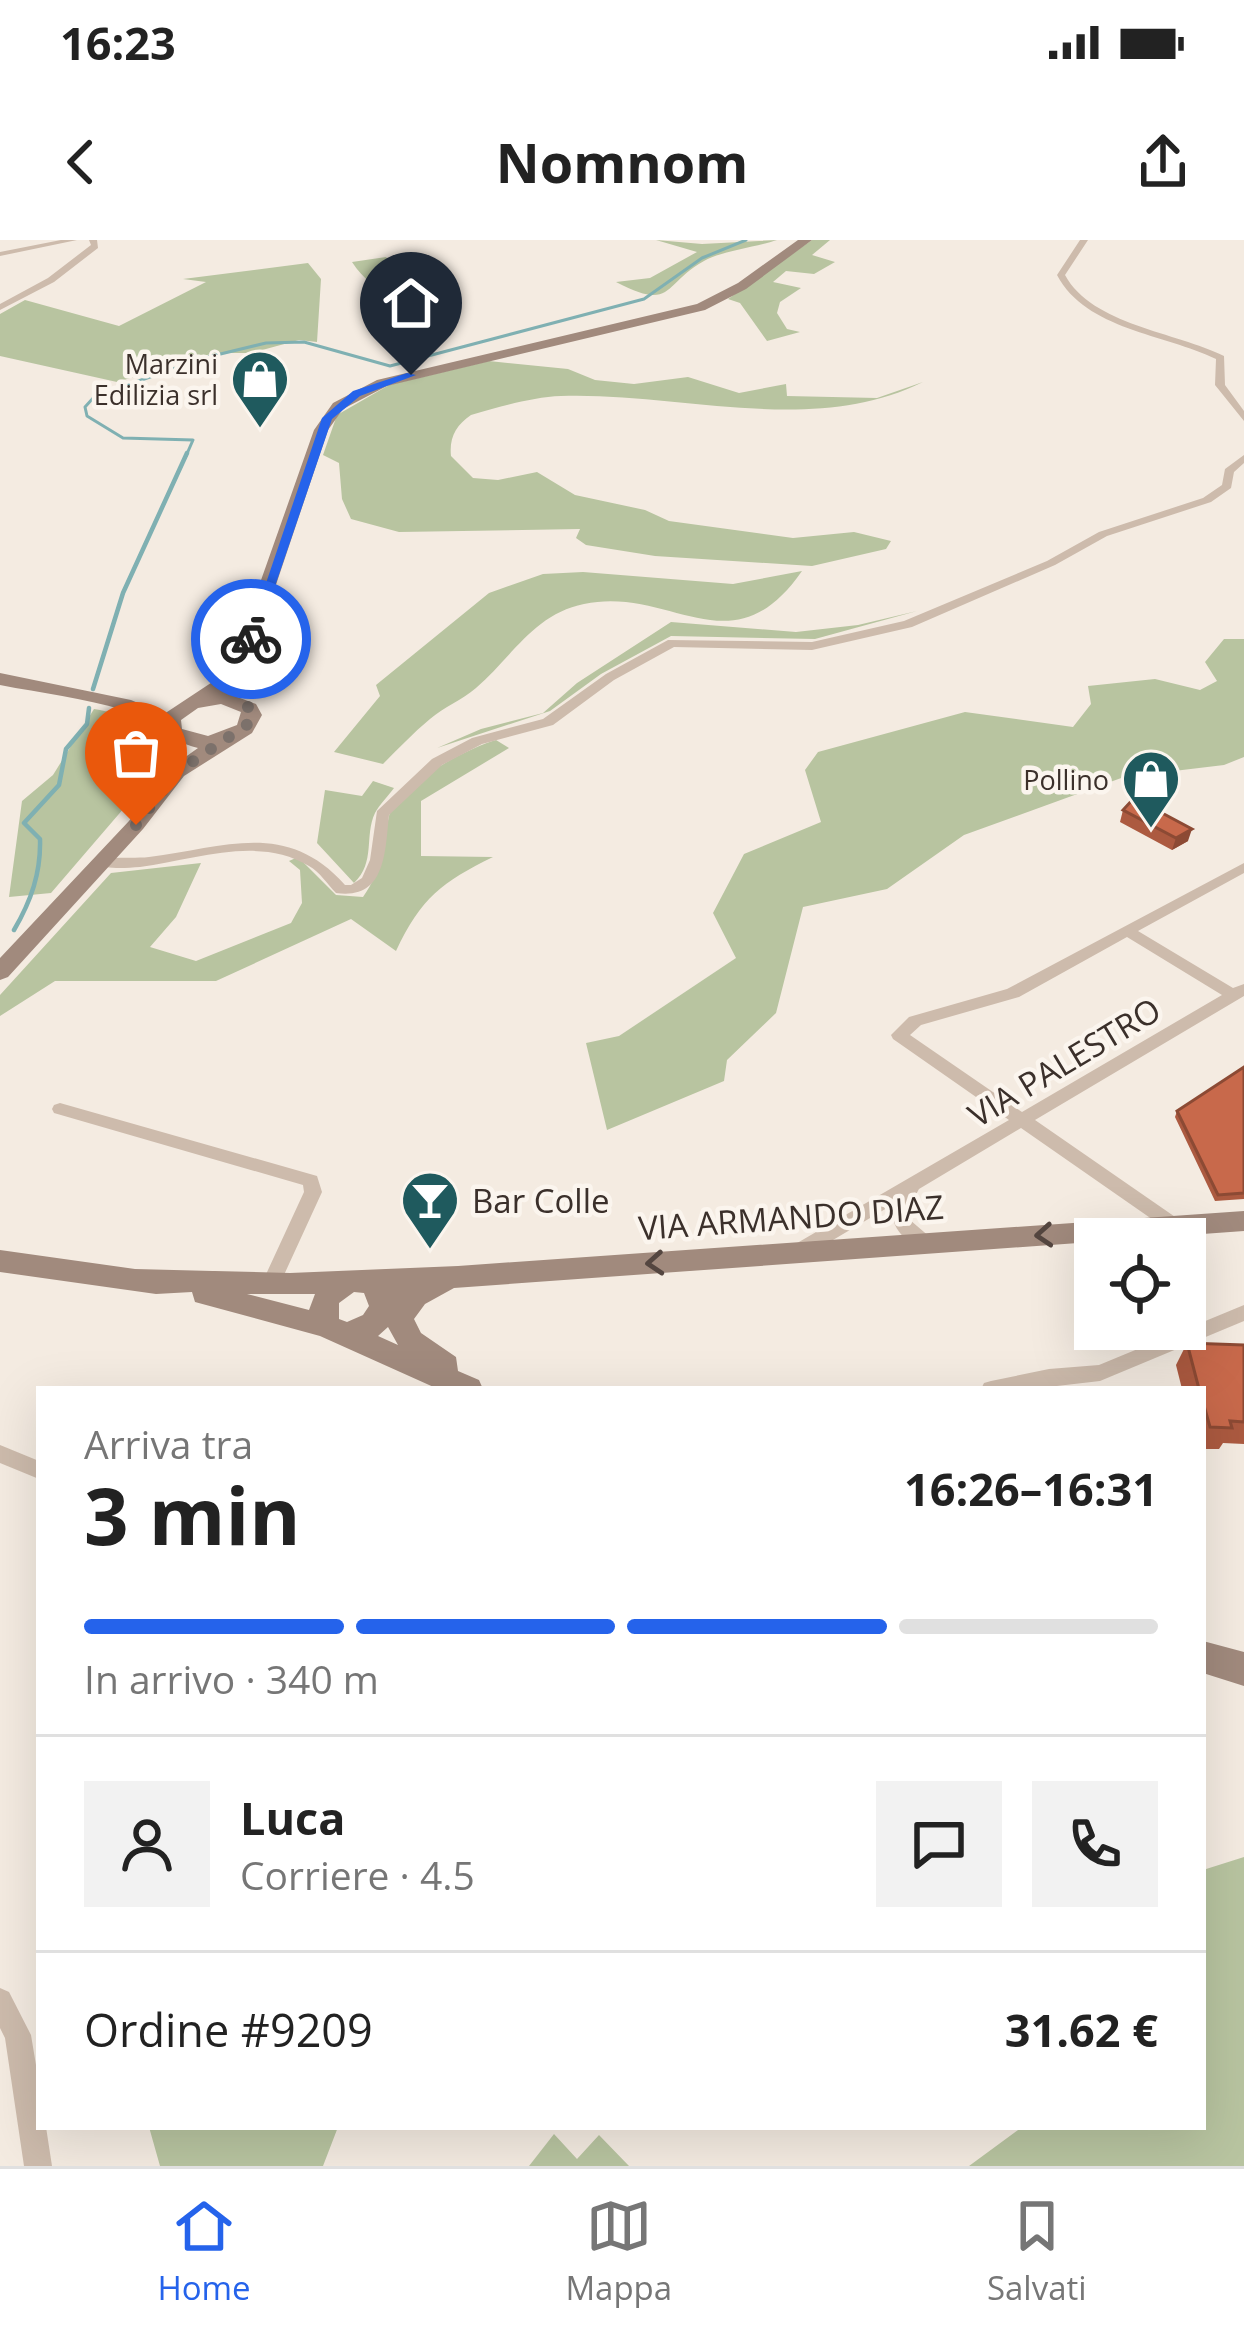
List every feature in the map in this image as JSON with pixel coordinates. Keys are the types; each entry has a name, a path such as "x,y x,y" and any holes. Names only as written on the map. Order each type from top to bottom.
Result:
{"street":[{"path":"0,254 74,240"},
{"path":"0,308 61,274 95,246 93,240"},
{"path":"0,972 177,772 251,722 253,715 242,703 237,674 322,428 338,406 402,377 700,307 742,286 806,240"},
{"path":"1084,240 1061,275 1071,294 1116,319 1191,343 1221,358 1220,385 1244,418"},
{"path":"101,863 130,864 223,849 280,848 317,865 341,890 353,890 368,880 375,867 384,810 437,762 476,741 548,722 610,677 672,644 812,646 908,624 1051,563 1103,534 1207,500 1227,486 1229,471 1244,458"},
{"path":"173,730 193,703 237,674"},
{"path":"0,680 131,706 242,703"},
{"path":"131,706 197,742 222,740"},
{"path":"173,730 182,749 177,772"},
{"path":"1163,1218 902,1039 901,1031 910,1023 1006,997 1244,867"},
{"path":"1127,931 1238,992"},
{"name":"VIA PALESTRO","path":"795,1253 1238,992"},
{"path":"60,1109 311,1181 313,1192 273,1296"},
{"path":"914,1186 899,1204 898,1217 906,1230 928,1244"},
{"name":"VIA ARMANDO DIAZ","path":"1206,1224 1244,1221"},
{"name":"VIA ARMANDO DIAZ","path":"0,1261 273,1296 356,1280 458,1277 1074,1233"},
{"path":"458,1277 412,1296 400,1309 399,1320 422,1351 477,1386"},
{"path":"356,1280 382,1293 384,1309 371,1326 336,1330 322,1308 329,1294 356,1280"},
{"name":"VIA ARMANDO DIAZ","path":"273,1296 433,1383"},
{"path":"1006,1386 1100,1373 1244,1313"},
{"path":"0,1454 36,1469"},
{"path":"1206,1658 1244,1669"},
{"path":"0,2001 18,2035 38,2166"}],"green space":[{"path":"656,240 702,244 777,240 711,258 658,295 616,282 650,278 697,252"},
{"path":"812,240 830,240 812,255 835,262 814,274 786,271 773,282 801,288 780,302 777,313 787,329 800,332 767,341 740,303 728,299"},
{"path":"386,257 404,279 452,288 441,301 402,297 370,282 352,262"},
{"path":"308,263 321,279 317,342 299,340 251,353 214,353 117,382 0,356 0,314 25,300 119,326 206,282 183,279"},
{"path":"489,361 568,369 595,380 634,384 688,377 739,393 786,384 787,396 877,398 923,382 880,398 791,410 550,397 471,415 451,443 451,456 473,478 498,480 537,472 575,495 645,510 669,521 793,538 854,532 891,541 886,549 812,566 655,556 586,545 576,538 580,529 399,532 351,519 342,499 339,463 323,455 337,415 389,385"},
{"path":"802,571 776,601 751,616 725,621 615,601 566,609 537,627 476,688 430,719 383,764 334,752 380,696 376,685 489,593 543,574 583,572 733,584"},
{"path":"917,611 815,639 671,636 601,674 550,711 437,748 481,729 543,713 577,683 671,622 796,632 858,625"},
{"path":"1224,639 1244,639 1244,757 1224,765 1124,777 964,835 887,889 803,907 776,1013 727,1060 724,1081 607,1130 586,1043 619,1036 736,958 713,913 744,854 821,822 805,770 818,752 965,712 1073,727 1091,704 1088,686 1155,679 1200,690 1217,681 1205,662"},
{"path":"94,709 125,716 149,731 162,750 155,772 51,893 9,897 22,801 53,775"},
{"path":"496,740 509,748 421,801 421,856 493,857 435,894 396,951 351,919 216,981 55,981 0,1016 0,995 111,873 201,863 176,917 150,947 196,961 291,923 302,903 300,870 289,861 298,857 336,895 363,897 378,868 394,804 435,769"},
{"path":"373,781 394,788 375,813 365,866 354,883 317,843 325,790 362,796"},
{"path":"1244,1857 1244,2166 969,2166 1018,2130 1206,2130 1206,1869"},
{"path":"150,2130 337,2130 323,2166 160,2166"},
{"path":"554,2134 577,2159 599,2135 629,2166 529,2166"}],"building":[{"path":"1134,798 1192,829 1176,838 1123,810"},
{"path":"1244,1067 1244,1193 1218,1195 1177,1111"},
{"path":"1206,1344 1244,1345 1244,1422 1230,1421 1232,1428 1210,1427 1206,1386 1198,1386 1189,1350 1206,1350"}],"waterway":[{"path":"186,456 193,440 123,438 87,416 85,407 95,396 208,357 266,343 304,342 390,366 644,299 702,258 746,240"},
{"path":"93,689 123,593 187,453"},
{"path":"14,930 39,863 40,839 24,823 59,785 66,749 87,724 89,708"}],"way so far":[{"path":"136,825 177,772 251,722 253,715 242,703 237,686 251,639"}],"place":[{"name":"Marzini Edilizia srl","path":"260,430"},
{"name":"Pollino","path":"1151,830"},
{"name":"Bar Colle","path":"430,1251"}],"route":[{"path":"251,639 327,418 357,394 411,375"}]}
